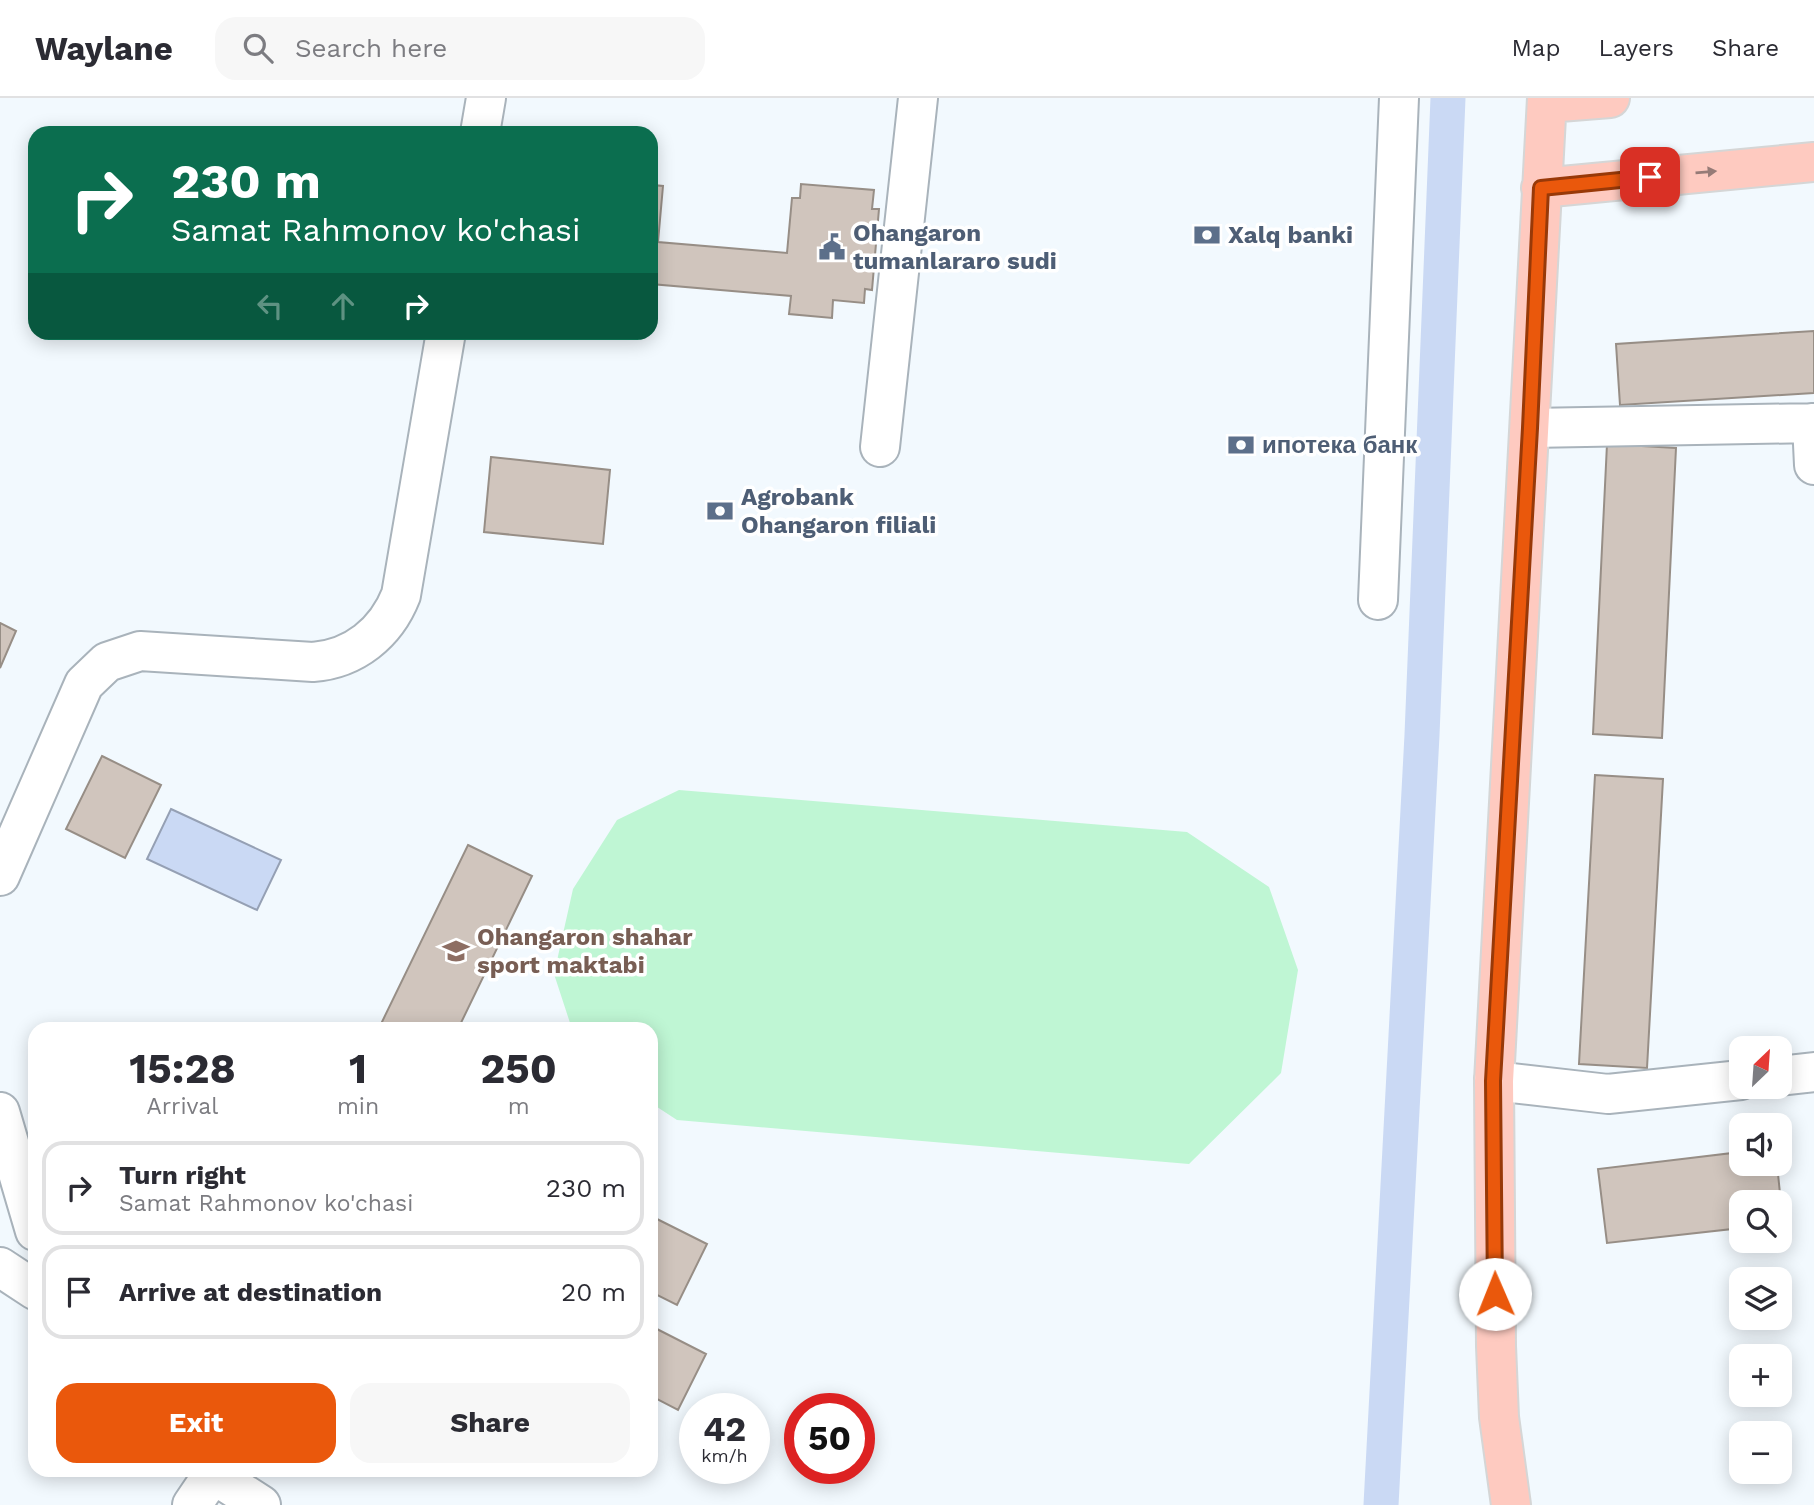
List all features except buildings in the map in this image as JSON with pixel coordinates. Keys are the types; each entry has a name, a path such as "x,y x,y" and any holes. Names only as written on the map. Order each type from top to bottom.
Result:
{"main road":[{"path":"1511,1505 1499,1417 1493,1081 1547,100 1610,98"},
{"path":"1541,188 1814,162"}],"street":[{"path":"481,126 486,98"},
{"path":"880,447 918,98"},
{"path":"1378,600 1399,98"},
{"path":"0,876 84,684 107,662 140,651 328,661 356,650 380,631 389,620 401,595 445,340"},
{"path":"1530,428 1813,423 1814,465"},
{"path":"1792,1075 1814,1072"},
{"path":"1493,1081 1608,1094 1729,1081"},
{"path":"0,1112 28,1207"},
{"path":"192,1505 210,1477"},
{"path":"220,1477 261,1505"}],"green space":[{"path":"679,790 1187,832 1269,887 1298,970 1281,1073 1189,1164 677,1120 658,1108 658,1022 570,1022 554,974 573,889 617,820"}],"water":[{"path":"171,809 281,860 257,910 147,859"}],"waterway":[{"path":"1381,1505 1422,735 1448,98"}],"place":[{"name":"Xalq banki","path":"1207,235"},
{"name":"Ohangaron tumanlararo sudi","path":"832,247"},
{"name":"ипотека банк","path":"1241,445"},
{"name":"Agrobank Ohangaron filiali","path":"720,511"},
{"name":"Ohangaron shahar sport maktabi","path":"456,951"}],"route":[{"path":"1495,1294 1493,1081 1541,188 1650,177"}]}
